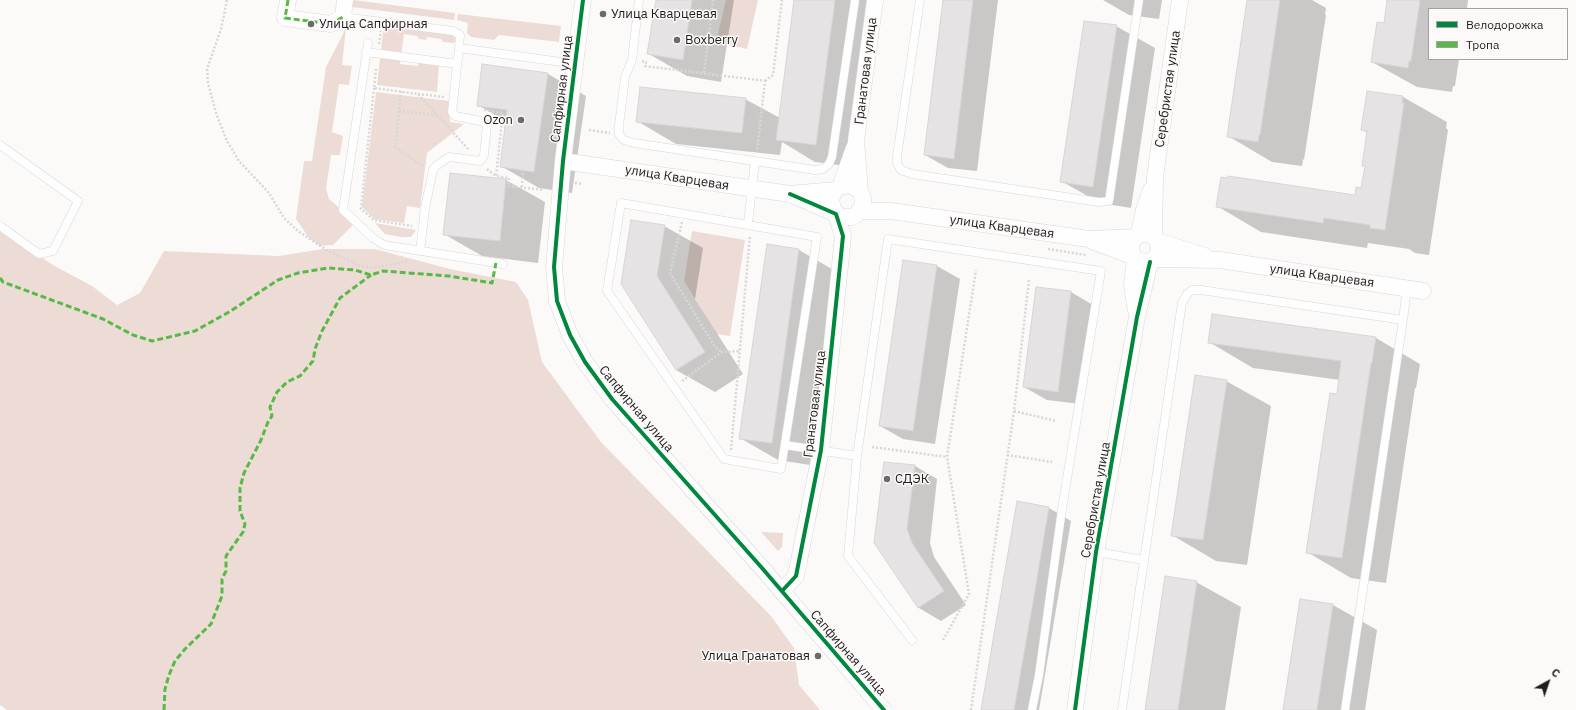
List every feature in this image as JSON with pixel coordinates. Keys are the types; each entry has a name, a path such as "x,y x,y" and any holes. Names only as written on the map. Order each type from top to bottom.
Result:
{"street":[{"path":"288,0 285,18 332,24 343,17 345,0"},
{"name":"Сапфирная улица","path":"583,0 564,161 554,266 557,301 570,335 585,362 609,395 782,591 884,710"},
{"name":"Гранатовая улица","path":"782,591 796,576 821,450 843,236 860,203 856,141 875,0"},
{"name":"Серебристая улица","path":"1146,237 1144,210 1156,177 1180,0"},
{"name":"Гранатовая улица","path":"838,188 856,141"},
{"name":"улица Кварцевая","path":"564,161 790,194"},
{"path":"850,185 860,203 846,218 790,194 850,185"},
{"path":"836,214 831,205 832,194 838,188"},
{"name":"улица Кварцевая","path":"860,203 891,211 1088,239"},
{"name":"Гранатовая улица","path":"836,214 843,236"},
{"path":"1143,259 1159,250 1146,237"},
{"path":"1143,259 1130,246 1146,237"},
{"path":"1088,239 1146,237 1220,260"},
{"path":"1088,239 1143,259 1220,260"},
{"name":"Серебристая улица","path":"1075,710 1096,552 1137,317 1132,285 1143,259"},
{"name":"улица Кварцевая","path":"1220,260 1415,289"}],"lane":[{"path":"639,0 632,60 625,77 619,134 624,140 634,143 814,170 823,169 829,164 832,157 855,0"},
{"path":"920,0 897,156 897,163 901,170 912,174 1099,202 1109,201 1139,0"},
{"path":"343,17 454,31 460,35 452,112 455,116 481,121 488,126 484,155 480,161 449,157 436,166 432,172 420,251"},
{"path":"368,43 343,210 380,243 391,247 503,264"},
{"path":"459,48 562,62 576,62"},
{"path":"366,52 457,64"},
{"path":"0,145 78,201 53,251 39,254 0,226"},
{"path":"750,225 751,189 755,161"},
{"path":"621,203 684,214 817,237 781,469 724,459 608,291 621,203"},
{"path":"912,640 848,556 857,456 888,239 1101,271 1062,508 1039,675 1032,710"},
{"path":"1345,710 1403,320 1415,289"},
{"path":"1122,710 1182,303 1187,294 1192,290 1201,290 1403,320"},
{"path":"785,445 857,456"},
{"path":"1096,552 1144,560"}],"path":[{"path":"227,0 220,30 207,69 208,84 216,112 227,141 239,161 269,193 284,218 298,231 328,252 358,265 374,268 411,260 420,251"},
{"path":"704,73 712,0"},
{"path":"650,66 765,81 773,75 782,0"},
{"path":"383,27 381,29 361,209 374,220 423,228"},
{"path":"755,161 765,81"},
{"path":"374,88 453,98"},
{"path":"402,91 395,147 432,172"},
{"path":"418,94 478,160 496,176"},
{"path":"399,111 455,116"},
{"path":"522,187 523,170"},
{"path":"684,214 670,273 715,347 722,352"},
{"path":"730,461 750,225"},
{"path":"943,640 969,594 947,458 976,270"},
{"path":"971,710 1014,411 1029,280"},
{"path":"673,387 722,352 740,351"},
{"path":"1014,411 1056,421"},
{"path":"872,447 947,458"},
{"path":"1007,455 1052,462"}],"shaded area":[{"path":"353,0 455,13 454,20 352,7"},
{"path":"726,0 758,0 747,49 716,42"},
{"path":"458,14 561,26 559,42 499,35 494,40 471,37 467,33 468,23 457,20"},
{"path":"346,28 342,65 352,66 349,85 339,84 332,132 343,136 340,155 331,155 326,189 329,199 356,222 333,245 320,246 309,238 296,219 304,161 312,161 326,67"},
{"path":"392,28 453,34 456,37 456,41 453,43 443,42 441,39 427,37 426,40 419,39 417,36 404,34 400,64 418,66 419,60 439,65 437,92 377,85 383,33 385,29"},
{"path":"376,92 449,101 450,122 464,124 427,153 420,208 407,206 404,223 374,219 362,207"},
{"path":"375,223 416,230 411,237 401,237 385,234"},
{"path":"0,229 53,265 92,286 117,305 140,293 164,251 279,256 323,249 375,249 450,269 516,282 528,300 542,362 601,442 771,616 794,648 799,685 820,710 7,710 0,705"},
{"path":"692,231 745,240 730,336 717,334 684,281"},
{"path":"761,532 783,533 782,547 778,551"}],"building":[{"path":"656,0 692,0 683,60 647,54"},
{"path":"794,0 835,0 816,145 776,140"},
{"path":"943,0 973,0 954,159 924,155"},
{"path":"1247,0 1280,0 1258,142 1227,137"},
{"path":"1387,0 1420,0 1411,61 1409,61 1408,68 1371,62 1377,22 1384,23"},
{"path":"1084,21 1117,25 1093,187 1060,182"},
{"path":"482,64 548,73 534,172 500,167 507,110 477,106"},
{"path":"640,87 746,98 742,133 636,122"},
{"path":"1367,91 1403,96 1402,103 1404,103 1385,230 1370,228 1370,225 1324,218 1323,223 1216,207 1221,177 1227,178 1228,176 1355,195 1356,187 1361,188 1365,166 1362,166 1367,131 1361,130"},
{"path":"450,173 506,179 500,241 443,235"},
{"path":"631,220 665,225 657,276 705,352 676,370 621,284"},
{"path":"767,244 799,249 772,443 739,439"},
{"path":"903,260 937,265 913,431 879,426"},
{"path":"1036,287 1071,291 1058,392 1023,387"},
{"path":"1212,314 1376,337 1342,558 1306,553 1330,393 1337,394 1341,361 1208,343"},
{"path":"1195,375 1227,380 1203,540 1171,536"},
{"path":"884,462 915,465 907,529 912,543 944,591 918,608 874,543"},
{"path":"1017,501 1049,507 1032,608 1014,710 981,710"},
{"path":"1165,576 1197,581 1178,710 1145,710"},
{"path":"1300,599 1333,604 1317,710 1283,710"}],"marked path":[{"path":"288,0 285,18 331,24 343,17"},
{"path":"0,278 3,282 103,319 133,335 152,341 195,331 229,312 278,280 298,273 328,268 355,270 371,275 383,271 449,276 492,283 496,263"},
{"path":"164,710 165,689 175,661 185,649 211,624 222,596 222,579 226,571 226,556 243,532 245,524 240,511 240,488 244,473 272,416 270,407 277,392 287,382 300,376 313,361 315,349 322,331 340,298 371,275"}],"cycle path":[{"path":"583,0 563,161 554,267 557,301 570,335 585,362 612,399 762,568 884,710"},
{"path":"782,591 796,576 821,450 843,236 836,214 790,194"},
{"path":"1075,710 1096,552 1137,317 1150,262"}],"place":[{"name":"Улица Кварцевая","path":"603,14"},
{"name":"Улица Сапфирная","path":"311,24"},
{"name":"Boxberry","path":"677,40"},
{"name":"Ozon","path":"521,120"},
{"name":"СДЭК","path":"887,479"},
{"name":"Улица Гранатовая","path":"818,656"}]}
